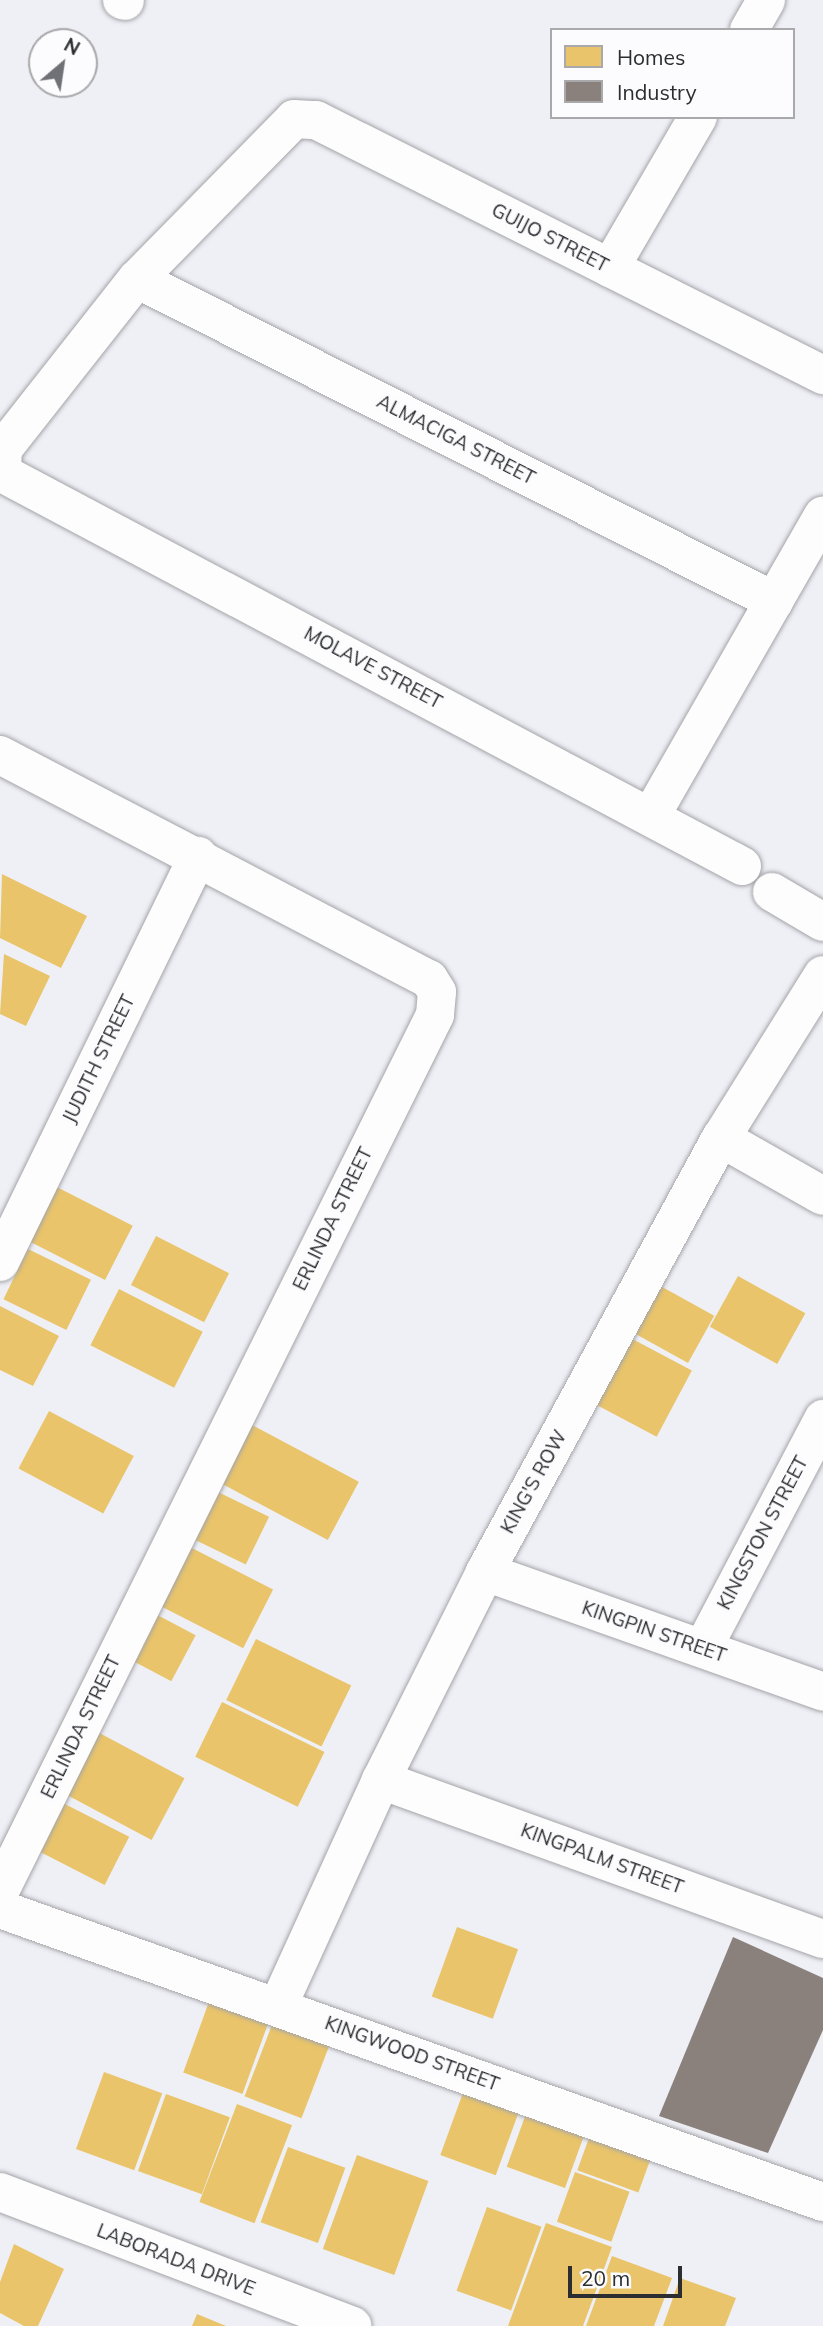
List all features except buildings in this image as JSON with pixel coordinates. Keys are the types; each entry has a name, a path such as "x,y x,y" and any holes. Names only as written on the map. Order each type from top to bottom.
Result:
{"street":[{"path":"750,28 766,0"},
{"path":"610,268 697,119"},
{"name":"GUIJO STREET","path":"137,279 277,132 294,120 316,120 823,375"},
{"name":"MOLAVE STREET","path":"137,279 16,429 3,449 2,473 652,814 742,866"},
{"name":"ALMACIGA STREET","path":"137,279 775,601"},
{"path":"652,814 823,516"},
{"name":"ERLINDA STREET","path":"0,755 198,856 429,979 437,992 435,1015 0,1891"},
{"name":"JUDITH STREET","path":"0,1262 198,856"},
{"path":"772,892 823,922"},
{"name":"KING'S ROW","path":"278,2006 381,1780 485,1572 721,1138 823,975"},
{"path":"721,1138 823,1196"},
{"name":"KINGSTON STREET","path":"703,1648 823,1419"},
{"name":"KINGPIN STREET","path":"485,1572 823,1692"},
{"name":"KINGPALM STREET","path":"381,1780 823,1939"},
{"name":"KINGWOOD STREET","path":"0,1909 823,2202"},
{"name":"LABORADA DRIVE","path":"0,2192 307,2318 352,2326"}]}
